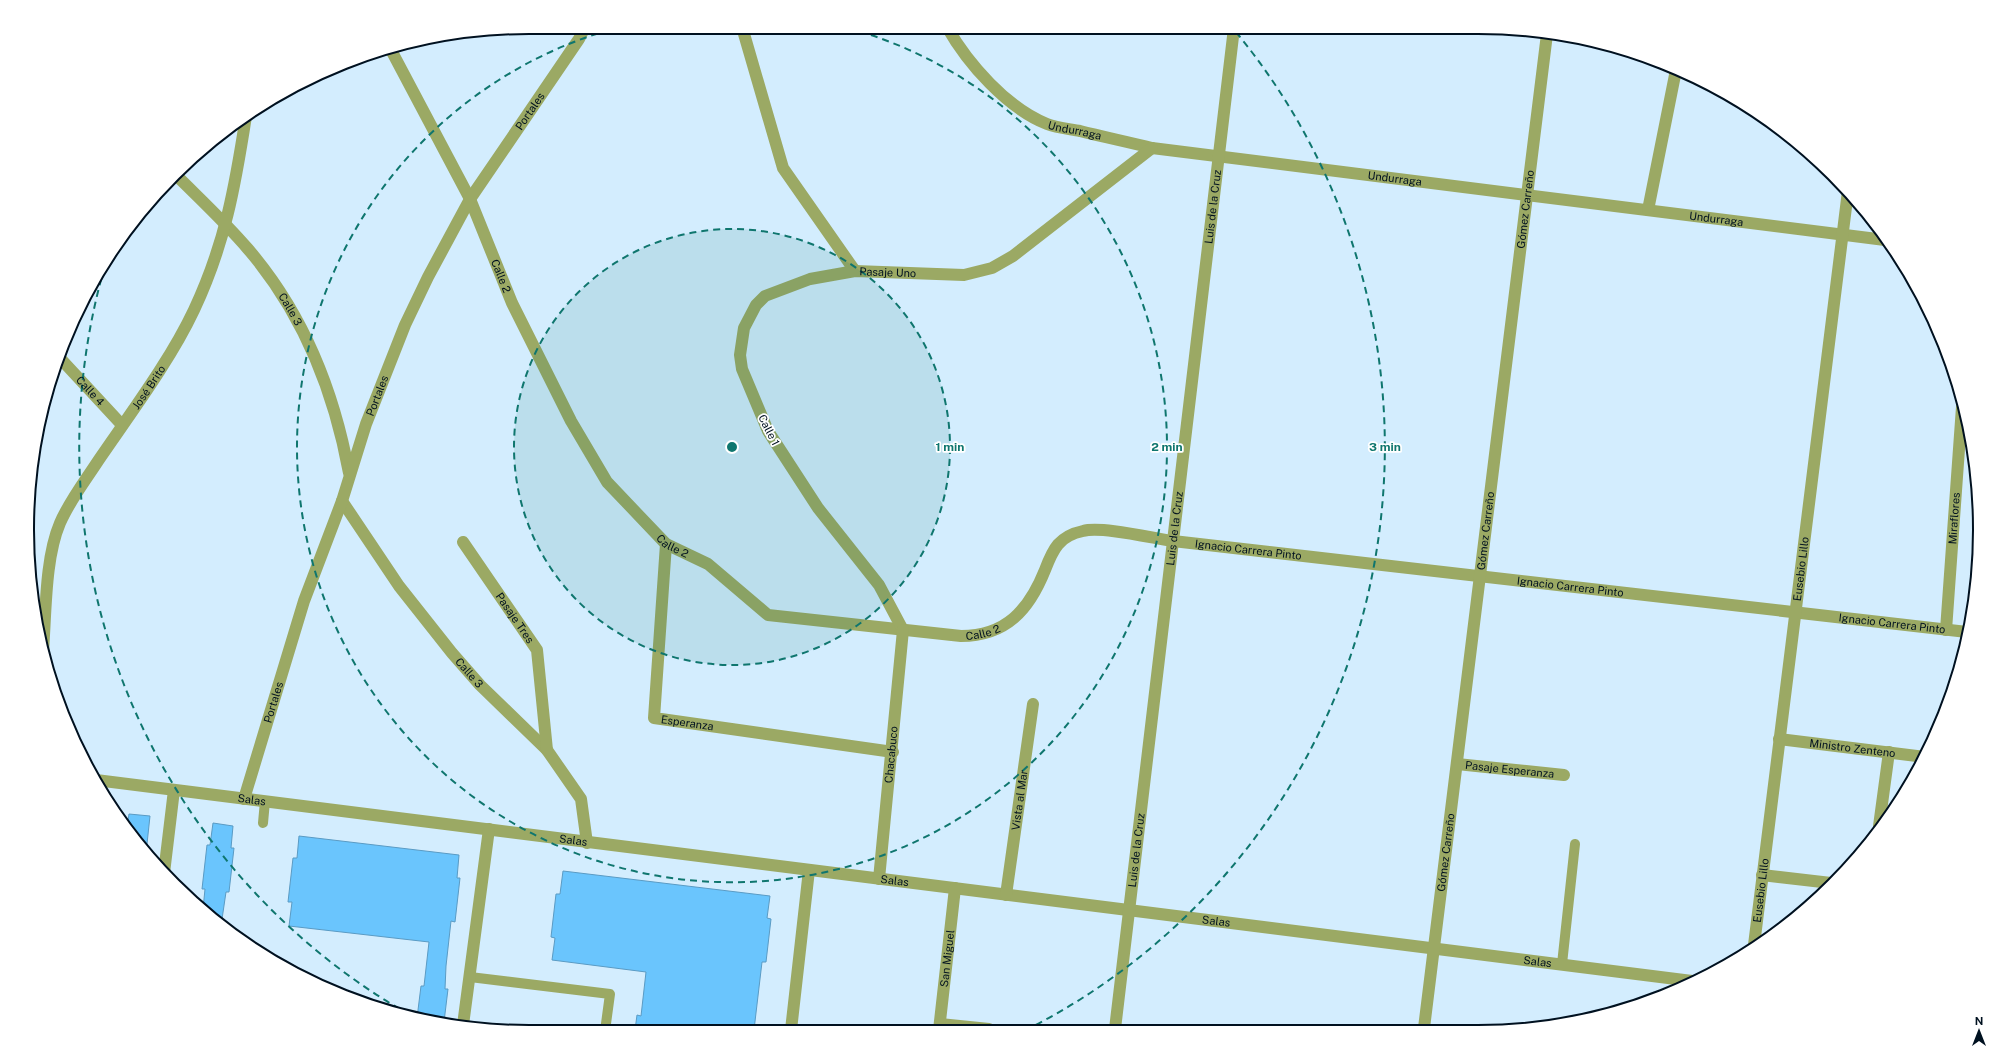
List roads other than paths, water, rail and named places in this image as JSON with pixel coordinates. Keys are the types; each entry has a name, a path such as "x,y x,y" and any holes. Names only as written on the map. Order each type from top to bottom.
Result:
{"street":[{"name":"Portales","path":"244,799 304,601 342,500 366,424 405,325 428,277 470,199 582,34"},
{"name":"Pasaje Uno","path":"744,34 783,168 855,271 964,274 992,268 1013,256 1152,148"},
{"name":"Undurraga","path":"951,34 965,56 994,87 1028,113 1047,124 1152,148 1218,158 1879,239"},
{"name":"Luis de la Cruz","path":"1116,1025 1233,34"},
{"name":"Gómez Carreño","path":"1424,1025 1546,39"},
{"name":"Calle 2","path":"393,53 470,199 512,303 571,421 607,482 666,544 708,564 768,615 973,636 995,630 1014,618 1028,602 1045,569 1051,552 1065,538 1074,533 1095,530 1173,541"},
{"path":"1648,210 1675,75"},
{"name":"José Brito","path":"44,625 50,562 60,524 71,502 179,338 193,311 217,254 226,225 239,167 245,124"},
{"name":"Calle 3","path":"180,179 226,225 269,275 302,330 321,372 334,408 349,475"},
{"name":"Eusebio Lillo","path":"1755,940 1847,200"},
{"name":"Calle 1","path":"855,271 810,279 765,296 756,305 744,328 740,355 747,382 768,430 818,508 878,585 903,630"},
{"name":"Calle 4","path":"63,362 122,425"},
{"name":"Miraflores","path":"1946,630 1961,423"},
{"name":"Calle 3","path":"342,500 399,586 452,653 480,686 547,750 581,799 587,843"},
{"name":"Ignacio Carrera Pinto","path":"1173,541 1962,632"},
{"name":"Pasaje Tres","path":"463,542 537,650 547,750"},
{"name":"Esperanza","path":"666,544 654,718 892,752"},
{"name":"Chacabuco","path":"879,879 903,630"},
{"name":"Vista al Mar","path":"1006,895 1034,704"},
{"name":"Ministro Zenteno","path":"1779,739 1918,756"},
{"path":"1880,818 1889,752"},
{"name":"Pasaje Esperanza","path":"1456,764 1564,775"},
{"name":"Salas","path":"102,781 1683,980"},
{"path":"165,865 174,790"},
{"path":"464,1021 489,829"},
{"path":"792,1025 809,870"},
{"path":"1762,875 1825,882"},
{"name":"San Miguel","path":"939,1025 955,888"}],"lane":[{"path":"262,823 265,801"},
{"path":"1562,964 1575,844"},
{"path":"470,977 610,994 606,1025"}]}
